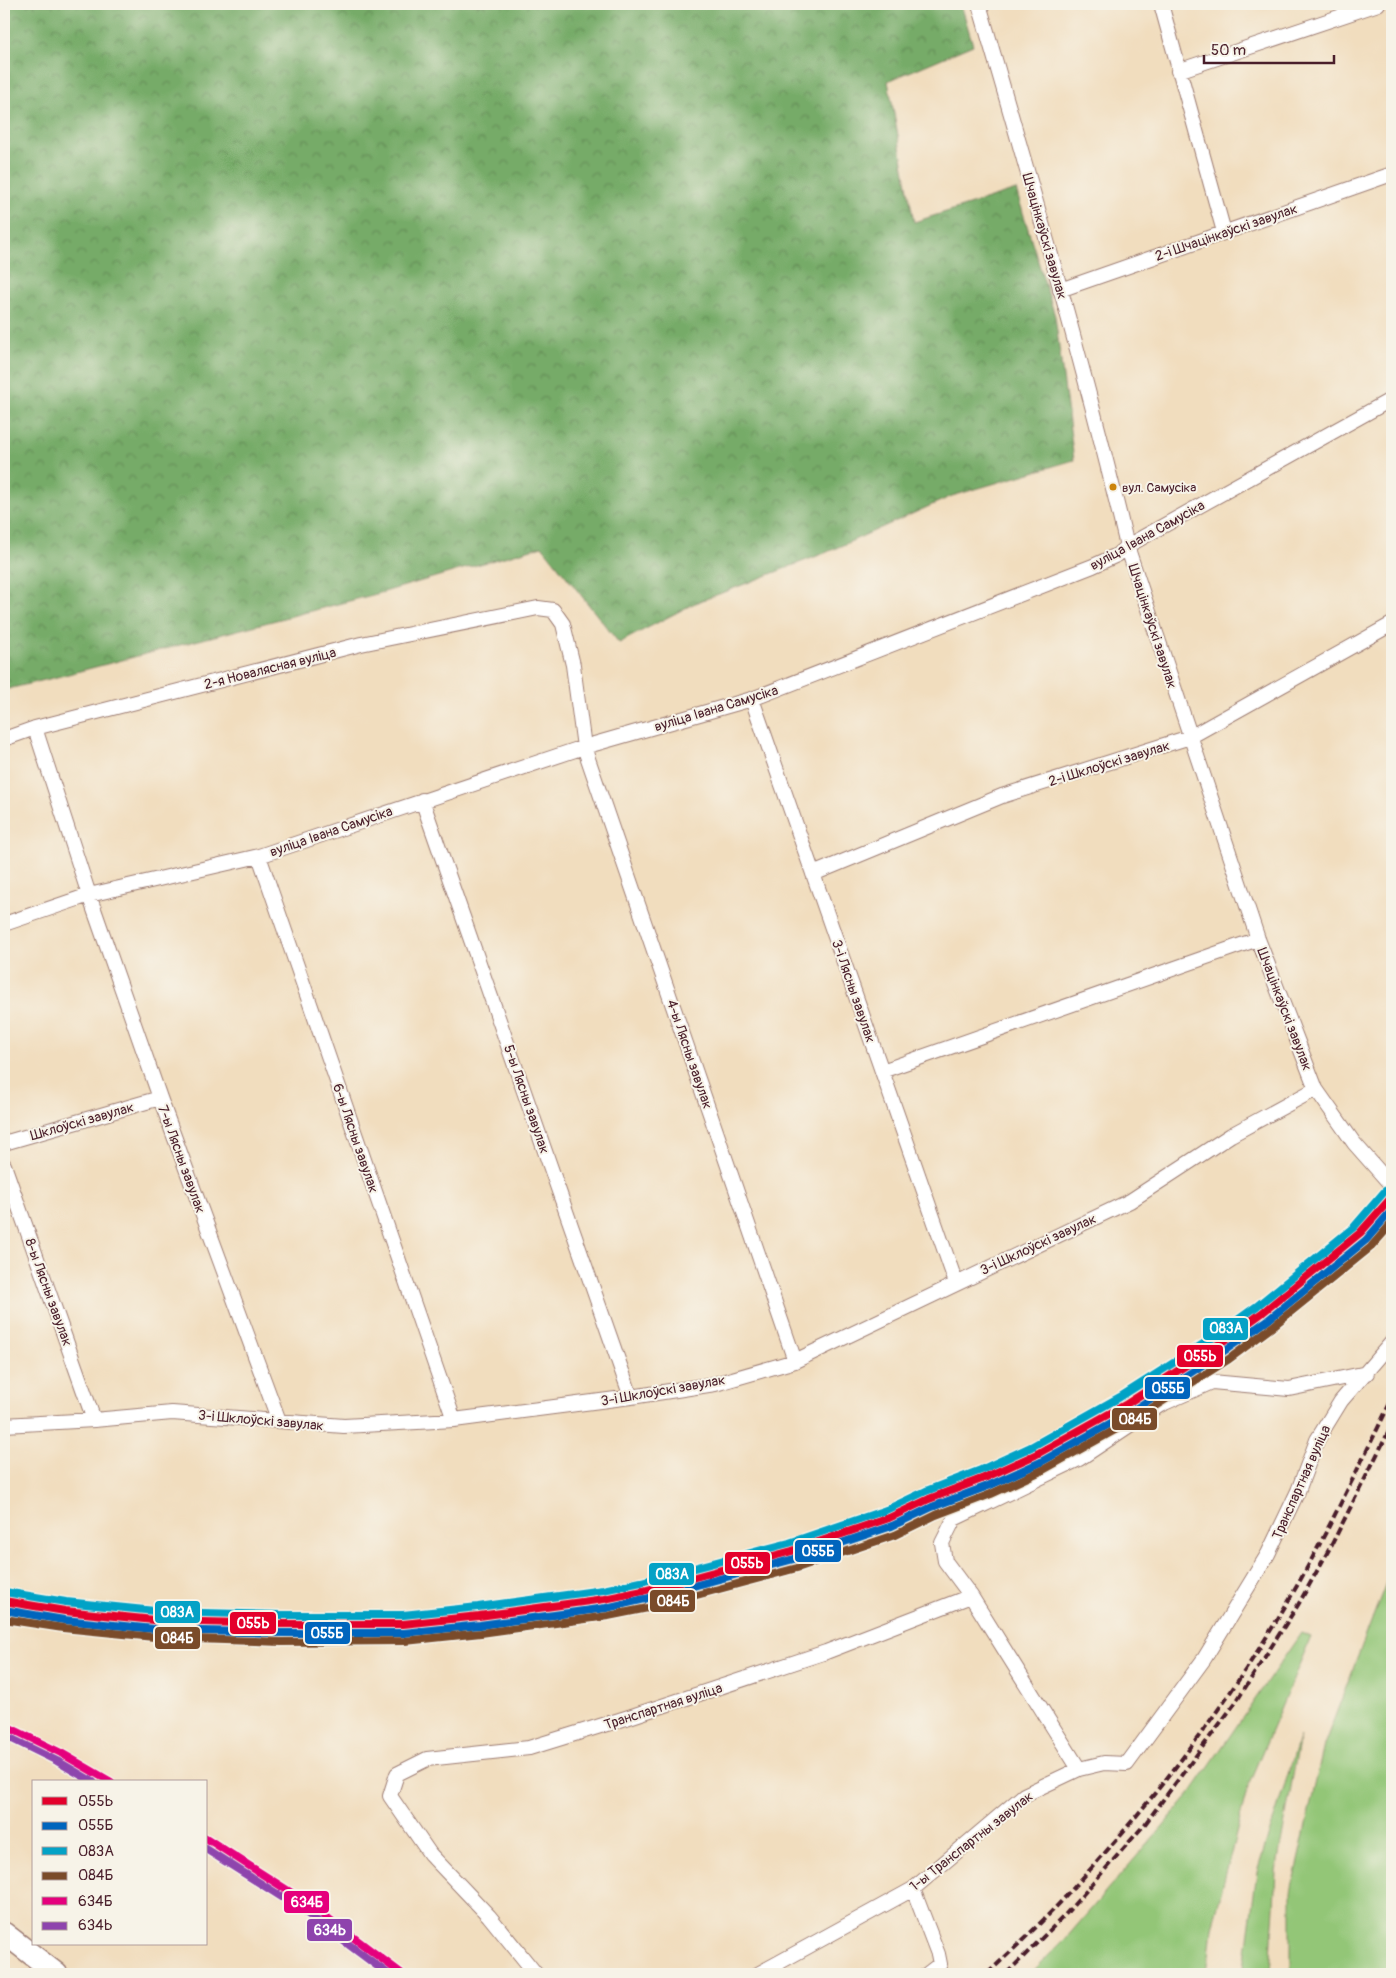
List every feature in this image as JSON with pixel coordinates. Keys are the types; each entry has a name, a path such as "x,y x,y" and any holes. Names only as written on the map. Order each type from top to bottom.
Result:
{"main road":[{"path":"4,1933 57,1974"}],"street":[{"name":"Шчацінкаўскі завулак","path":"979,4 1060,290 1111,478 1127,546 1258,939 1316,1089 1354,1143 1392,1186"},
{"path":"1161,4 1224,232"},
{"path":"1178,71 1378,4"},
{"name":"2-і Шчацінкаўскі завулак","path":"1060,290 1392,174"},
{"name":"вуліца Івана Самусіка","path":"4,924 89,895 259,856 584,747 752,699 1117,555 1127,546 1392,399"},
{"name":"2-я Новалясная вуліца","path":"4,739 34,728 361,644 538,608"},
{"name":"4-ы Лясны завулак","path":"538,608 553,610 563,624 573,665 584,747 795,1361"},
{"name":"2-і Шклоўскі завулак","path":"813,874 1002,796 1190,737 1392,624"},
{"name":"3-і Лясны завулак","path":"752,699 956,1283"},
{"name":"7-ы Лясны завулак","path":"34,728 89,895 160,1098 278,1421"},
{"name":"5-ы Лясны завулак","path":"422,800 631,1397"},
{"name":"6-ы Лясны завулак","path":"259,856 454,1420"},
{"path":"882,1071 1258,939"},
{"name":"3-і Шклоўскі завулак","path":"4,1425 94,1420 172,1412 344,1426 454,1420 715,1384 795,1361 1130,1201 1231,1135 1316,1089"},
{"name":"Шклоўскі завулак","path":"4,1144 160,1098"},
{"name":"8-ы Лясны завулак","path":"4,1165 94,1420"},
{"name":"Транспартная вуліца","path":"1268,1554 1298,1491 1317,1440 1341,1402 1392,1342"},
{"path":"1079,1769 971,1596 945,1561 942,1543 954,1519 1078,1459 1160,1405 1212,1382 1289,1389 1367,1373"},
{"name":"1-ы Транспартны завулак","path":"758,1974 913,1889 1024,1795 1079,1769 1104,1763 1127,1764 1204,1659 1268,1554"},
{"name":"Транспартная вуліца","path":"536,1974 489,1916 430,1854 390,1796 397,1774 426,1759 529,1748 626,1718 826,1652 971,1596"},
{"path":"913,1889 938,1954 940,1964 927,1974"}],"green space":[{"path":"4,4 961,4 973,45 888,81 914,222 1016,190 1055,316 1074,460 952,496 825,553 693,604 619,643 542,546 384,592 4,690"},
{"path":"1392,1567 1392,1974 1291,1974 1291,1892 1324,1745"},
{"path":"1301,1633 1311,1637 1249,1783 1212,1928 1207,1974 1030,1974 1067,1937 1187,1798"},
{"path":"1300,1736 1276,1872 1270,1974 1243,1974 1257,1872"}],"railway":[{"path":"987,1974 1047,1917 1120,1836 1210,1721 1265,1640 1304,1574 1392,1399"},
{"path":"1006,1974 1064,1916 1145,1824 1236,1702 1298,1605 1331,1546 1392,1425"}],"transit line":[{"name":"083А","path":"5,1592 66,1602 165,1612 281,1615 403,1615 603,1590 641,1582 789,1543 886,1510 926,1491 981,1470 1031,1447 1120,1397 1214,1337 1257,1306 1354,1227 1385,1191"},
{"name":"055Ь","path":"4,1601 65,1611 164,1621 281,1624 403,1624 604,1599 643,1591 792,1551 889,1518 929,1499 984,1478 1035,1455 1125,1405 1219,1344 1262,1313 1360,1233 1392,1197"},
{"name":"055Б","path":"4,1610 64,1620 164,1630 281,1633 404,1633 606,1608 794,1559 892,1526 932,1507 988,1486 1039,1463 1129,1413 1268,1320 1366,1240 1392,1210"},
{"name":"084Б","path":"4,1619 63,1628 164,1638 281,1642 405,1641 608,1616 648,1608 797,1568 895,1535 936,1515 991,1494 1043,1470 1133,1420 1229,1359 1272,1327 1371,1247 1392,1223"},
{"name":"634Б","path":"4,1725 61,1753 108,1780"},
{"name":"634Ь","path":"4,1735 57,1761 90,1780"},
{"name":"634Б","path":"208,1839 309,1904 402,1974"},
{"name":"634Ь","path":"208,1850 304,1911 388,1974"}],"place":[{"name":"вул. Самусіка","path":"1113,487"}]}
